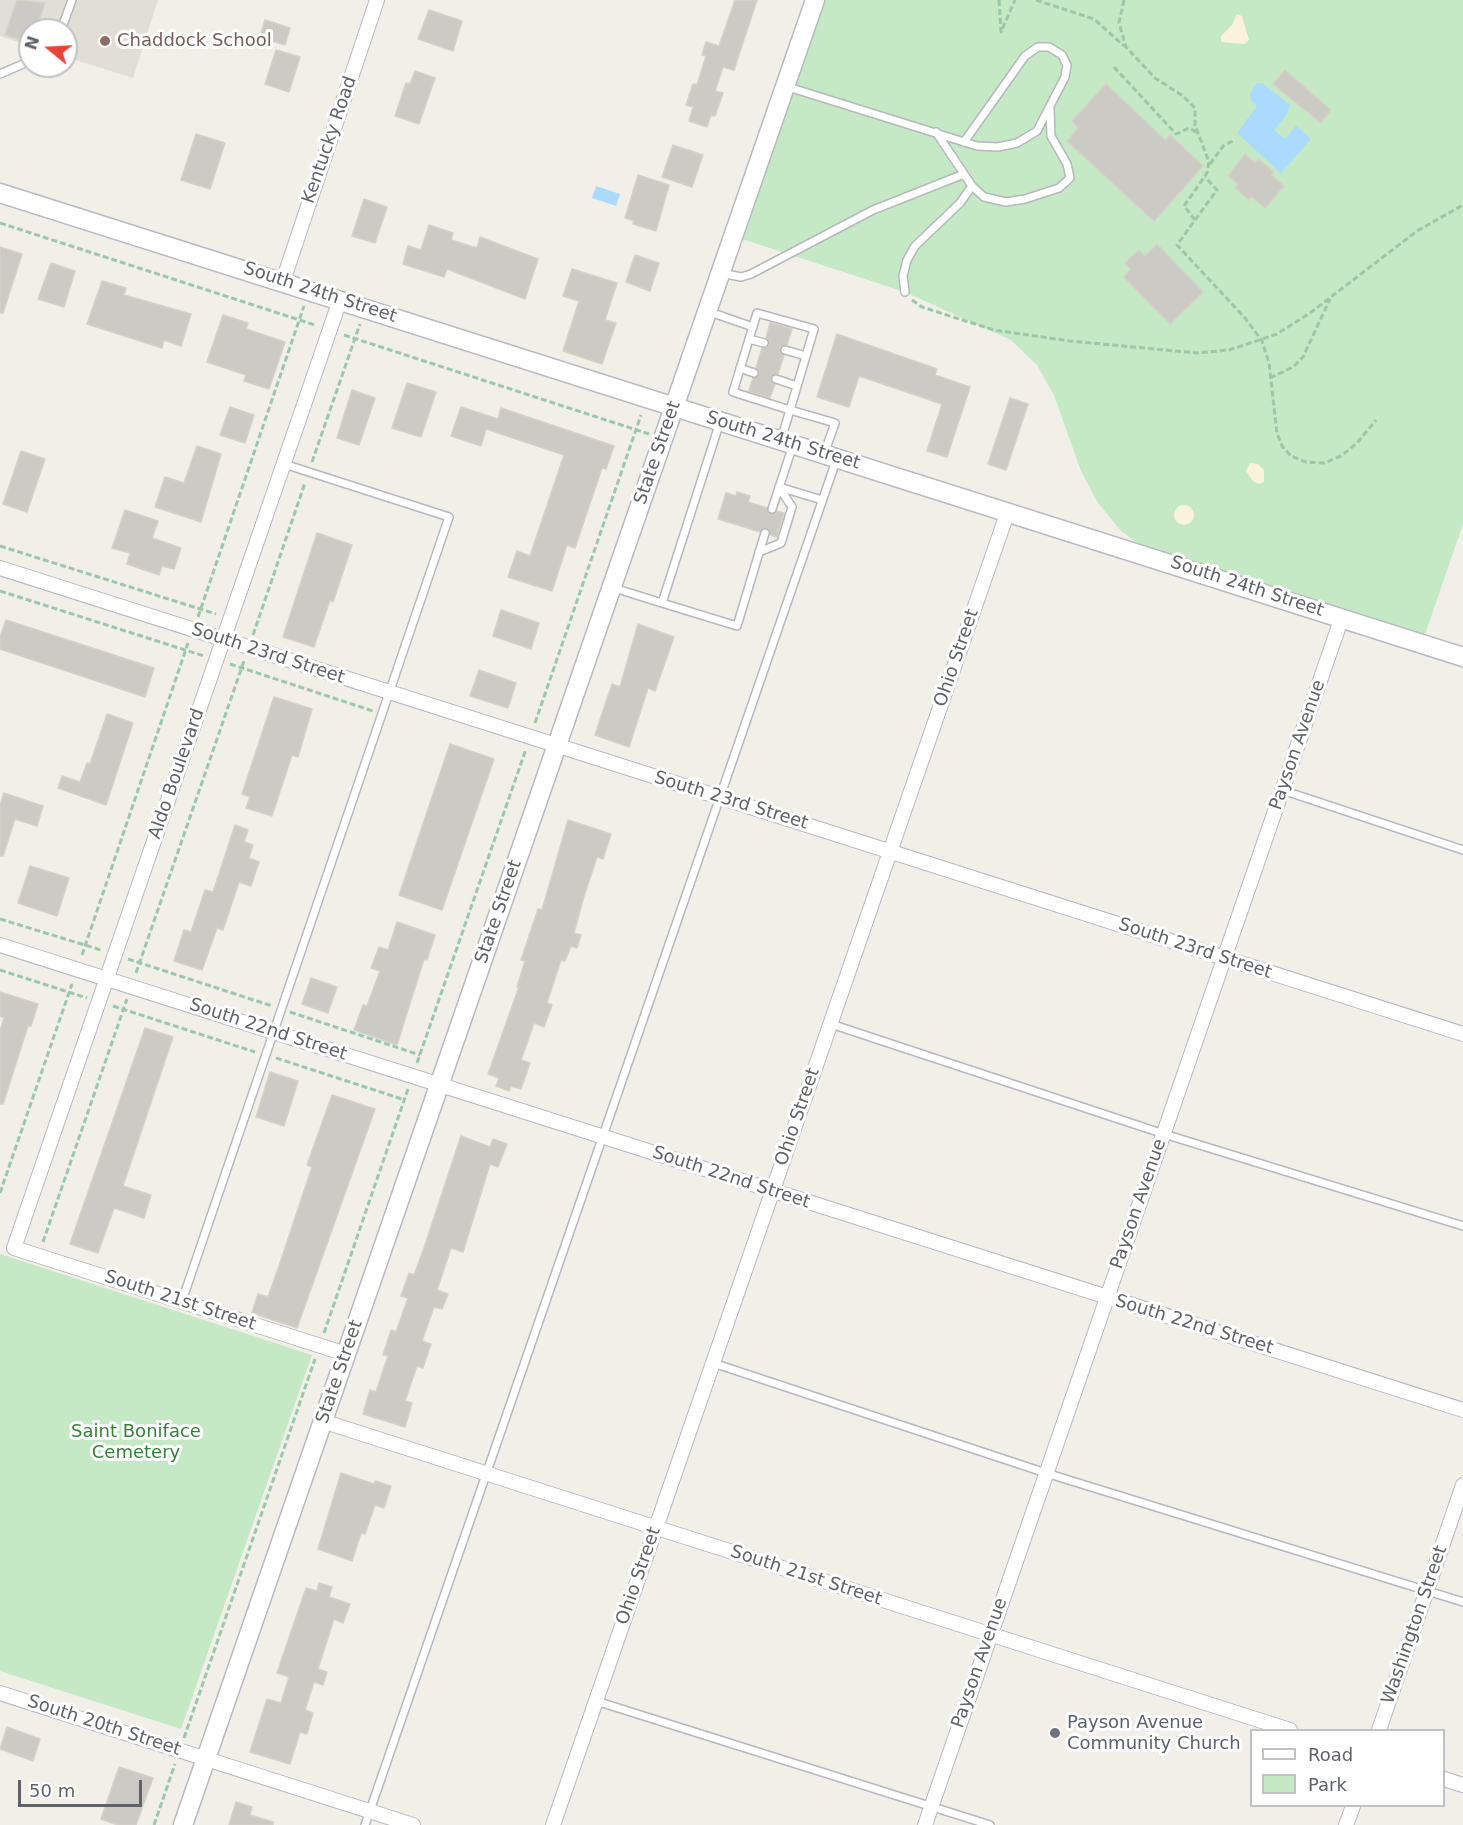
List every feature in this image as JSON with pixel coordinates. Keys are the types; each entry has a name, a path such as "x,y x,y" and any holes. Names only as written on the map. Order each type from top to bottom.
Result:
{"street":[{"name":"Kentucky Road","path":"283,281 377,0"},
{"name":"State Street","path":"183,1825 815,0"},
{"name":"South 24th Street","path":"0,193 1463,657"},
{"name":"Aldo Boulevard","path":"14,1248 340,300"},
{"name":"Ohio Street","path":"553,1825 1008,511"},
{"name":"South 23rd Street","path":"0,568 1463,1034"},
{"name":"Payson Avenue","path":"924,1825 1342,617"},
{"name":"South 22nd Street","path":"0,945 1463,1410"},
{"name":"South 21st Street","path":"14,1248 346,1354"},
{"name":"South 21st Street","path":"322,1421 1284,1729"},
{"name":"Washington Street","path":"1379,1729 1463,1485"},
{"name":"South 20th Street","path":"1,1695 413,1825"},
{"path":"1445,1780 1463,1785"},
{"path":"1346,1825 1353,1807"}],"lane":[{"path":"65,18 72,0"},
{"path":"785,86 964,142 988,147 1017,143 1037,131 1061,88 1067,65 1062,55 1049,47 1038,47 1018,64 964,142"},
{"path":"0,74 18,66"},
{"path":"936,132 972,186 984,197 1006,202 1044,193 1067,182 1071,173 1051,136 1050,107"},
{"path":"720,273 741,278 751,274 873,210 964,174"},
{"path":"905,292 903,276 907,260 915,246 960,203 972,186"},
{"path":"707,311 753,327"},
{"path":"365,1825 822,500 835,423 790,410 733,392 757,313 814,329 790,410 779,487 772,509"},
{"path":"749,339 764,343"},
{"path":"785,350 806,356"},
{"path":"740,368 754,373"},
{"path":"776,379 797,386"},
{"path":"662,603 720,422"},
{"path":"183,1301 449,517 284,464"},
{"path":"779,487 822,500"},
{"path":"759,552 781,543 792,507 779,487"},
{"path":"611,587 736,626 765,533"},
{"path":"1282,790 1463,850"},
{"path":"831,1024 1164,1134 1463,1226"},
{"path":"713,1363 1046,1473 1463,1602"},
{"path":"596,1701 990,1825"}],"path":[{"path":"999,0 1001,32 1015,0"},
{"path":"1036,0 1094,20 1126,47 1155,78 1190,102 1196,110 1195,122 1209,165"},
{"path":"1124,0 1119,23 1126,47"},
{"path":"1114,67 1176,134 1189,128 1201,136"},
{"path":"1195,220 1184,206 1205,177 1209,165 1219,150 1235,140"},
{"path":"1205,177 1217,190 1177,245 1245,318 1262,341 1270,378 1277,433 1282,447 1291,456 1306,462 1324,463 1341,456 1357,443 1376,420"},
{"path":"905,292 922,307 994,330 1070,341 1197,353 1229,351 1262,341 1310,313 1417,231 1463,205"},
{"path":"0,223 636,430"},
{"path":"0,1193 310,290"},
{"path":"1270,378 1293,367 1303,357 1331,297"},
{"path":"38,1256 366,308"},
{"path":"154,1825 647,399"},
{"path":"0,546 231,619"},
{"path":"0,591 382,714"},
{"path":"0,919 140,962"},
{"path":"0,970 123,1009"}],"shaded area":[{"name":"Chaddock School","path":"0,0 158,0 133,78 78,61 78,18 18,18 18,42 0,36"}],"green space":[{"path":"815,0 1463,0 1463,524 1422,643 1162,560 1121,531 1098,503 1081,471 1054,395 1037,365 1011,340 905,292 733,236"},
{"name":"Saint Boniface Cemetery","path":"0,1254 312,1355 181,1729 0,1671"}],"sand":[{"path":"1237,14 1242,16 1249,40 1244,44 1221,42 1221,36 1232,25"},
{"path":"1250,463 1258,464 1264,470 1264,482 1258,484 1253,481 1246,471"},
{"path":"1184,505 1191,508 1194,515 1191,522 1184,525 1177,522 1174,515 1177,508"}],"water":[{"path":"1262,83 1290,105 1287,114 1274,130 1285,139 1296,126 1311,139 1281,173 1237,133 1257,106 1251,100 1250,94 1256,84"},
{"path":"596,186 620,194 616,206 592,198"}],"building":[{"path":"17,0 45,3 40,18 18,18 18,39 5,35"},
{"path":"735,0 757,0 734,70 723,67 715,91 723,93 715,116 711,115 707,127 689,121 693,107 686,105 693,84 697,85 706,56 702,55 706,42 719,46"},
{"path":"429,10 462,21 453,51 418,39"},
{"path":"265,20 290,28 285,45 260,37"},
{"path":"276,50 300,57 289,92 265,84"},
{"path":"1285,70 1331,110 1321,123 1273,84"},
{"path":"415,71 435,78 419,124 395,116 406,83 410,84"},
{"path":"1106,84 1165,140 1170,135 1203,166 1154,221 1067,141 1078,128 1072,121"},
{"path":"196,134 225,143 210,189 181,180"},
{"path":"673,145 703,155 692,187 662,177"},
{"path":"1245,154 1255,163 1258,159 1274,172 1271,175 1284,186 1265,208 1251,196 1249,200 1235,188 1238,184 1228,176"},
{"path":"638,175 669,185 656,231 633,224 634,221 625,218"},
{"path":"364,199 387,207 375,243 352,236"},
{"path":"429,225 453,233 451,240 477,248 480,237 538,259 525,299 447,269 444,277 403,264 408,246 421,250"},
{"path":"1157,244 1203,292 1170,324 1124,277 1131,269 1125,263 1139,250 1145,256"},
{"path":"0,247 22,254 3,313 0,313"},
{"path":"635,255 659,263 650,291 626,282"},
{"path":"51,263 75,271 64,307 38,299"},
{"path":"572,269 617,283 605,320 616,323 602,364 563,351 579,301 563,296"},
{"path":"102,281 126,288 124,295 191,314 181,346 164,340 162,348 87,324"},
{"path":"223,315 248,323 246,329 285,342 269,389 244,381 246,375 207,362"},
{"path":"770,323 792,329 787,345 780,348 784,355 778,374 771,378 775,384 770,398 749,391 753,378 759,374 756,368 762,348 769,345 766,338"},
{"path":"837,334 937,369 935,375 970,387 947,457 927,451 942,404 859,376 849,407 817,397"},
{"path":"407,383 436,392 421,437 392,428"},
{"path":"352,390 375,398 359,445 337,438"},
{"path":"1010,398 1028,404 1006,470 988,464"},
{"path":"230,407 254,415 245,443 220,435"},
{"path":"461,407 498,419 501,408 614,446 606,469 602,468 575,548 567,545 552,591 508,577 517,551 530,556 564,455 486,429 481,446 451,436"},
{"path":"197,446 221,454 201,522 155,507 165,477 184,483"},
{"path":"21,451 45,459 27,512 3,504"},
{"path":"737,492 750,496 748,502 767,508 770,514 777,511 784,513 777,537 770,535 767,528 760,532 718,519 726,493 736,496"},
{"path":"125,510 158,521 152,538 181,548 174,569 162,566 159,575 127,564 130,553 112,548"},
{"path":"317,533 352,545 333,602 330,600 314,647 283,637"},
{"path":"501,610 539,623 531,649 493,636"},
{"path":"6,620 154,668 145,697 0,649 0,637"},
{"path":"638,624 674,637 655,691 648,688 629,747 595,735 612,684 620,687"},
{"path":"479,670 516,683 508,708 470,696"},
{"path":"274,697 312,709 298,757 292,755 272,816 246,808 250,797 242,794"},
{"path":"107,714 133,723 106,805 58,788 62,776 80,782 87,763 90,764"},
{"path":"450,744 494,759 442,910 399,895"},
{"path":"4,793 43,806 37,826 15,819 3,856 0,856 0,805"},
{"path":"568,820 611,834 603,859 597,857 584,896 574,933 581,935 577,948 571,946 565,961 561,960 547,1003 552,1005 544,1027 534,1023 521,1060 530,1063 521,1089 511,1086 509,1091 496,1086 499,1078 488,1074 519,987 517,987 525,961 521,960 538,909 542,910"},
{"path":"235,825 248,830 244,842 253,845 249,858 259,862 251,886 239,882 223,930 217,928 202,970 174,961 184,930 191,932 205,890 213,892"},
{"path":"30,866 69,878 57,916 18,903"},
{"path":"397,922 435,935 427,960 424,959 397,1045 354,1030 363,1005 367,1006 380,971 371,968 379,947 388,950"},
{"path":"311,978 337,987 328,1013 302,1004"},
{"path":"0,992 38,1004 31,1026 28,1026 3,1104 0,1104 0,1031 4,1018 0,1016"},
{"path":"145,1028 173,1037 123,1186 151,1195 144,1218 114,1208 98,1253 70,1244"},
{"path":"270,1072 298,1081 284,1126 256,1117"},
{"path":"332,1095 375,1109 297,1328 252,1313 258,1294 268,1297 312,1167 307,1165"},
{"path":"461,1136 490,1147 493,1139 507,1144 498,1167 490,1164 463,1252 451,1248 437,1290 448,1294 442,1309 434,1307 422,1341 431,1344 423,1368 417,1366 405,1401 412,1403 405,1427 363,1414 370,1390 376,1392 388,1356 383,1355 391,1330 396,1332 408,1298 401,1296 409,1273 414,1275"},
{"path":"341,1473 374,1484 375,1481 391,1486 384,1508 375,1505 365,1534 361,1533 352,1561 318,1549"},
{"path":"319,1583 332,1587 329,1597 350,1604 343,1623 334,1619 318,1669 327,1672 323,1685 314,1682 305,1710 313,1713 307,1734 300,1732 290,1764 250,1752 267,1699 281,1703 289,1677 277,1673 306,1588 317,1591"},
{"path":"7,1727 40,1739 33,1761 0,1749"},
{"path":"119,1767 153,1778 136,1825 118,1825 101,1819"},
{"path":"236,1802 252,1807 250,1815 273,1822 273,1825 229,1825"}],"place":[{"name":"Chaddock School","path":"105,41"},
{"name":"Payson Avenue Community Church","path":"1055,1733"}]}
